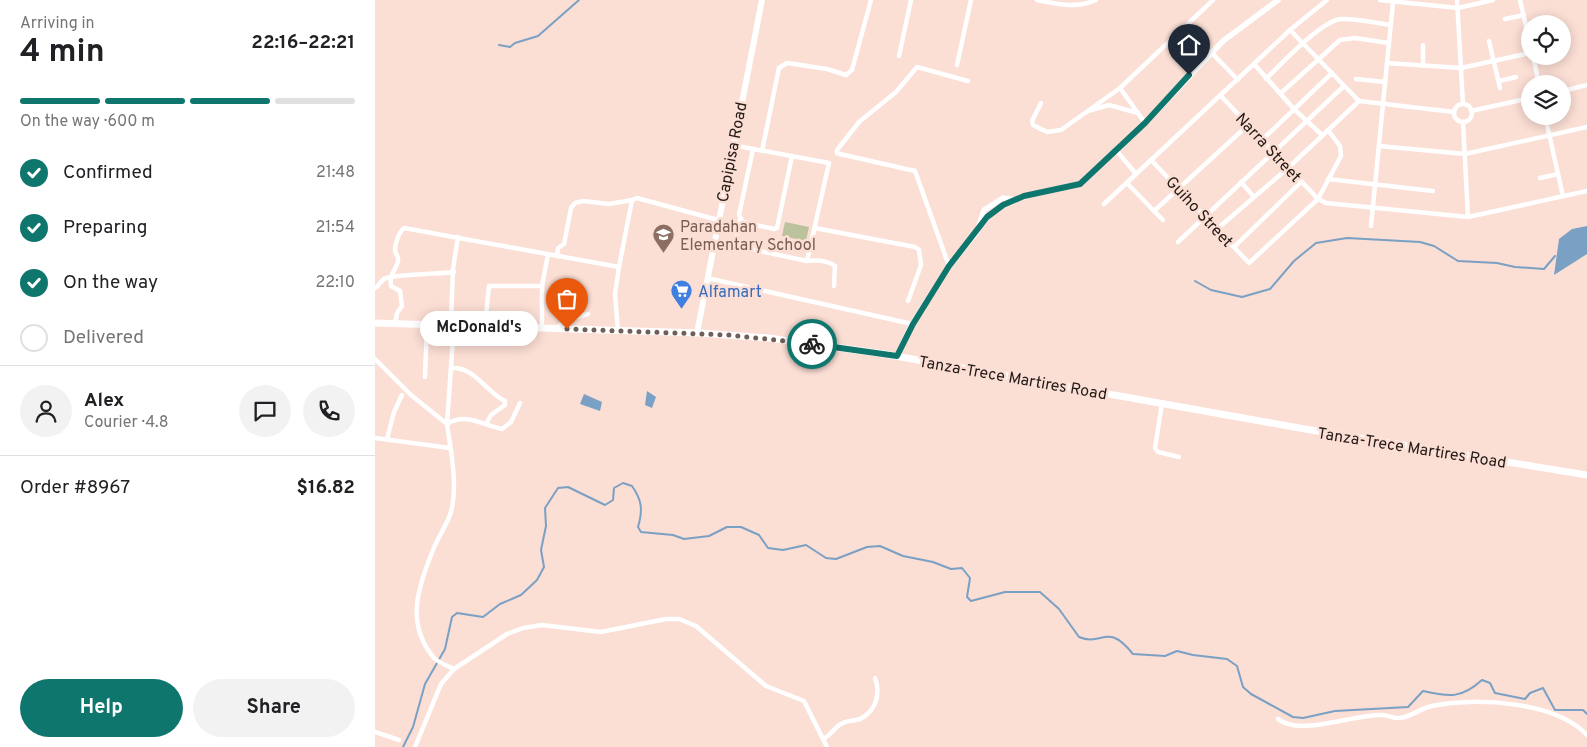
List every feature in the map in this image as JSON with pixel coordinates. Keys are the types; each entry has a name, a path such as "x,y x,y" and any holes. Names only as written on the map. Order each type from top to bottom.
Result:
{"main road":[{"name":"Capipisa Road","path":"697,333 732,145 762,0"},
{"name":"Tanza-Trece Martires Road","path":"375,323 697,333 769,338 897,356 1587,475"}],"street":[{"path":"762,151 779,68 787,63 827,69 846,75 852,70 871,0"},
{"path":"899,56 911,0"},
{"path":"957,65 971,0"},
{"path":"1037,0 1070,6 1082,5 1096,0"},
{"path":"1041,103 1032,123 1047,132 1061,130 1084,111 1120,88 1213,0"},
{"path":"897,356 913,324 949,266 977,232 984,210 1003,198 1016,200 1029,195 1080,184 1145,123 1211,52 1246,22 1278,0"},
{"path":"1104,204 1290,30 1327,0"},
{"path":"1380,0 1457,8 1493,0"},
{"path":"1457,0 1463,104"},
{"path":"1520,0 1524,15"},
{"path":"1371,226 1391,25 1391,1"},
{"path":"1505,19 1521,16"},
{"path":"1266,79 1303,44 1328,24 1340,20 1391,25"},
{"path":"1290,30 1359,101 1454,112"},
{"path":"1281,93 1317,58 1345,39 1389,43"},
{"path":"1489,41 1501,88"},
{"path":"1423,45 1423,66"},
{"path":"1211,52 1238,80"},
{"path":"1387,63 1461,68 1521,56"},
{"path":"1254,64 1294,109 1322,135"},
{"path":"949,266 915,171 840,154 837,153 837,150 859,122 896,92 917,67 968,81"},
{"path":"1262,140 1332,73"},
{"path":"1499,81 1516,77"},
{"path":"1356,79 1385,82"},
{"path":"1571,89 1587,85"},
{"path":"1178,242 1344,86"},
{"path":"1120,88 1145,123"},
{"name":"Narra Street","path":"1221,96 1318,199"},
{"path":"1471,111 1521,100"},
{"path":"1217,229 1288,168 1359,101"},
{"path":"1463,104 1468,106 1471,111 1470,118 1463,122 1455,117 1454,112 1456,107 1463,104"},
{"path":"1084,111 1109,105 1137,113"},
{"path":"1463,122 1468,216"},
{"path":"1154,211 1248,125"},
{"path":"1548,125 1563,196"},
{"path":"1379,146 1465,154 1587,127"},
{"path":"1328,130 1341,150 1341,156 1318,199 1326,203 1468,216 1587,191"},
{"path":"732,145 829,163 807,261"},
{"path":"735,246 740,219 739,215 753,149"},
{"path":"1116,150 1136,174"},
{"path":"740,219 743,222 777,228 792,156"},
{"name":"Guiho Street","path":"1151,160 1249,263 1318,199"},
{"path":"1540,178 1558,174"},
{"path":"1328,180 1433,191"},
{"path":"1241,182 1254,197"},
{"path":"1233,247 1301,182"},
{"path":"1127,183 1163,220"},
{"path":"557,256 558,248 564,244 571,208 575,203 583,201 609,204 637,198 718,220"},
{"path":"618,331 615,294 632,200"},
{"path":"395,323 397,313 402,306 400,291 391,286 390,278 391,272 398,264 399,257 395,248 401,230 408,228 619,267"},
{"path":"815,228 915,247 919,250 921,265 908,301"},
{"path":"451,668 435,659 423,641 416,622 417,597 433,551 451,512 453,476 447,424 454,324 451,321 453,272 458,237"},
{"path":"727,244 807,261 816,260 835,266 834,286"},
{"path":"542,328 542,286 548,254"},
{"path":"375,288 384,278 417,273 453,272"},
{"path":"707,278 913,324"},
{"path":"485,326 489,286 542,286"},
{"path":"556,329 567,320 588,314"},
{"path":"425,377 427,324"},
{"path":"375,359 411,395 447,424"},
{"path":"451,368 459,368 471,373 489,392 505,401 505,406 491,415 486,424"},
{"path":"387,439 394,412 402,395"},
{"path":"447,424 460,418 475,419 502,428 511,422 521,403"},
{"path":"1162,403 1155,448 1158,452 1179,457"},
{"path":"375,438 450,448"},
{"path":"415,747 441,684 451,668 507,634 542,624 601,632 666,619 679,619 696,626 766,686 804,701 827,747"},
{"path":"823,739 832,735 839,724 860,719 875,706 877,697 875,678"},
{"path":"1278,719 1295,726 1382,715 1399,719 1424,708 1438,705 1466,700 1494,700 1541,711 1566,720 1575,724 1587,735"},
{"path":"375,732 399,740"}],"green space":[{"path":"785,222 809,227 806,241 782,236"}],"water":[{"path":"1587,226 1587,254 1554,275 1559,239 1572,229"},
{"path":"647,391 656,397 652,408 645,405"},
{"path":"584,394 602,402 600,411 580,404"}],"waterway":[{"path":"499,45 510,47 515,43 538,36 579,0"},
{"path":"1195,281 1211,290 1242,297 1270,289 1294,261 1316,243 1347,238 1420,242 1434,246 1458,261 1497,263 1515,267 1544,269 1555,256"},
{"path":"403,747 413,727 425,684 445,649 452,617 457,613 483,617 500,604 521,595 537,580 544,567 541,550 546,526 545,508 558,488 568,487 605,505 613,500 614,488 623,483 632,486 640,501 641,515 638,527 641,532 673,535 684,539 709,536 727,527 741,527 759,535 768,548 783,550 806,545 826,558 836,559 867,547 880,546 903,556 933,562 951,569 962,568 970,578 967,597 971,601 1005,592 1040,592 1059,609 1079,637 1087,639 1110,637 1117,639 1133,654 1165,656 1177,651 1227,659 1237,666 1243,687 1251,694 1293,717 1303,718 1335,711 1408,707 1423,691 1454,695 1468,691 1482,680 1490,683 1495,693 1525,699 1530,693 1543,688 1555,710 1583,710 1587,714"}],"way so far":[{"path":"567,329 729,335 812,344"}],"place":[{"name":"Paradahan Elementary School","path":"664,254"},
{"name":"Alfamart","path":"682,310"},
{"name":"McDonald's","path":"567,329"}],"route":[{"path":"812,344 897,356 913,324 949,266 987,217 1003,205 1024,196 1080,184 1145,123 1189,75"}]}
